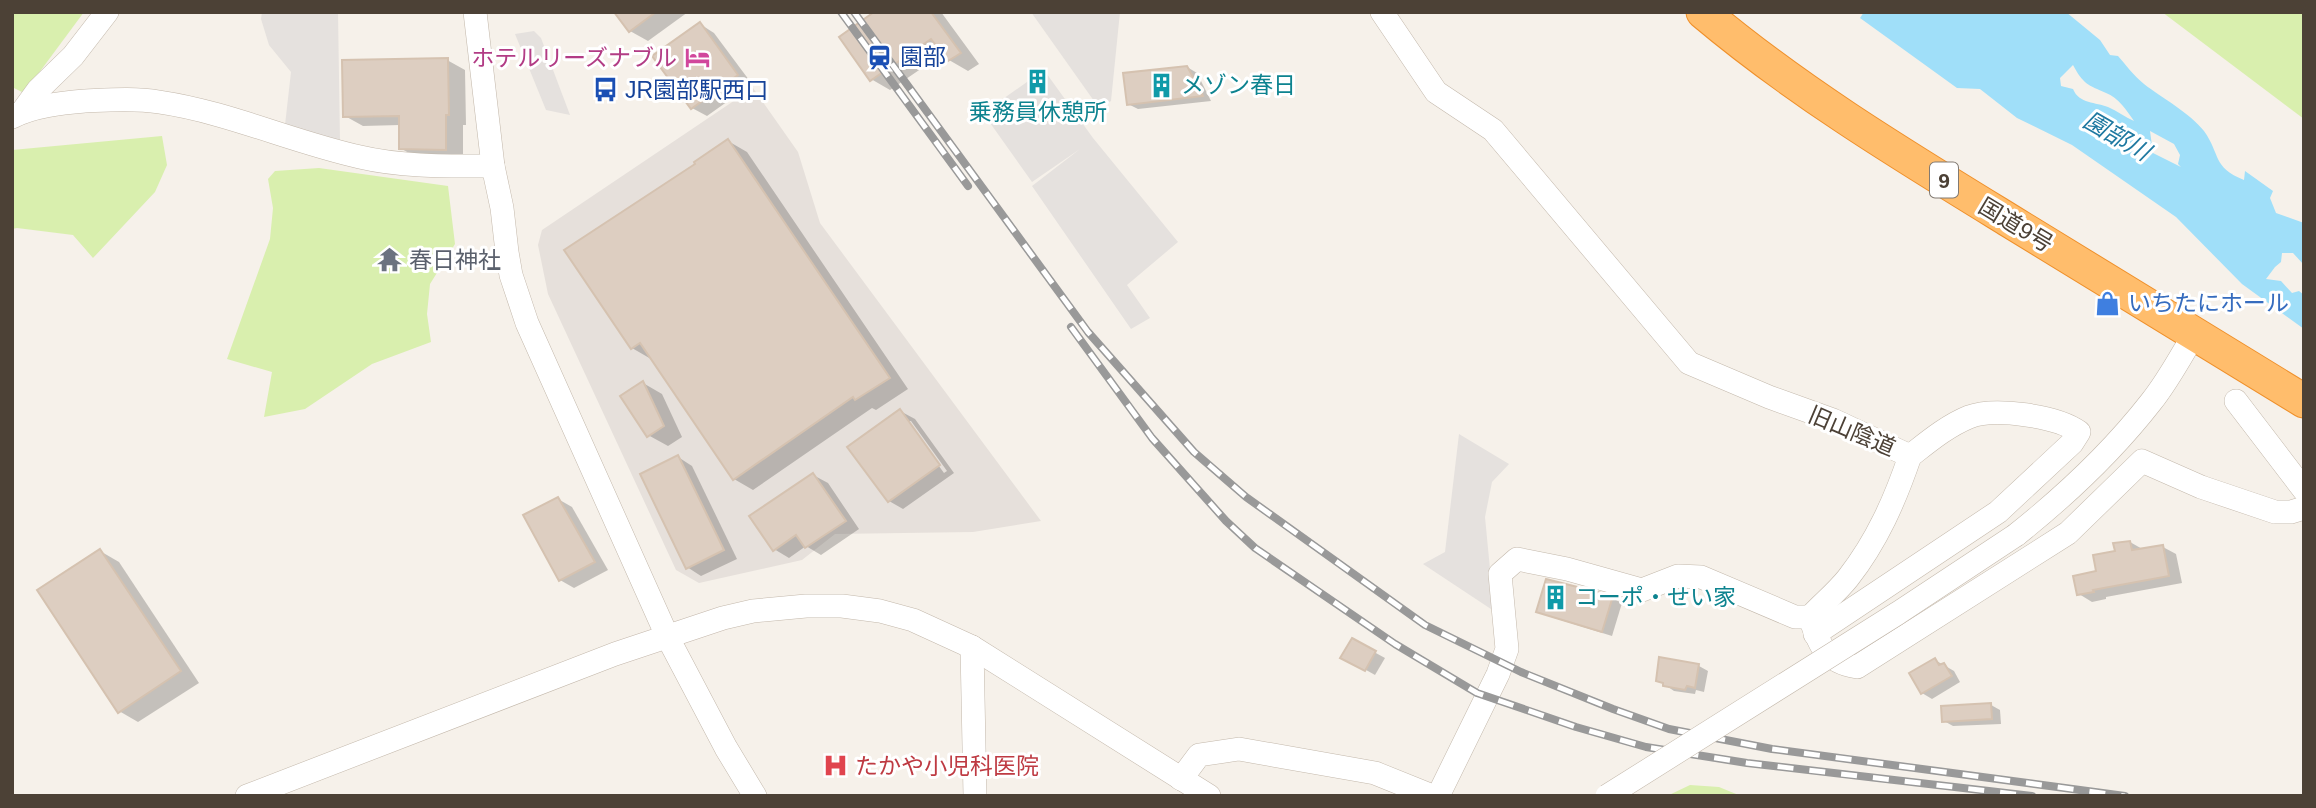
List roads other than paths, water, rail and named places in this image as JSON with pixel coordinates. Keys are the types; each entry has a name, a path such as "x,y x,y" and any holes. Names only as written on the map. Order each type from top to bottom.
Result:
{"highway":[{"name":"国道9号","path":"1703,12 1747,49 1819,101 1928,171 2304,401"}],"street":[{"path":"17,115 73,55 107,12"},
{"path":"475,12 493,166 511,275 527,323 668,638 719,736 755,796"},
{"name":"旧山陰道","path":"1382,12 1436,92 1493,130 1689,363 1832,420 1910,456 1885,521 1866,554 1812,626"},
{"path":"17,115 82,102 159,102 221,116 362,158 419,164 493,166"},
{"path":"1607,796 1887,620 2016,535 2049,509 2089,471 2152,402 2195,333"},
{"path":"2236,401 2304,490"},
{"path":"1812,626 1998,512 2072,443 2079,432 2059,421 2029,415 1978,414 1947,429 1910,456"},
{"path":"1437,796 1498,674 1507,649 1500,574 1517,559 1567,569 1642,590 1678,576 1701,577 1812,626 1825,653 1843,665 1857,667 2068,533 2142,460 2201,487 2275,512 2291,512 2304,508"},
{"path":"247,796 615,654 723,618 753,611 806,606 842,606 880,611 913,620 972,647 1209,796"},
{"path":"972,647 975,796"},
{"path":"1181,779 1199,755 1238,749 1375,773 1432,796"}],"water":[{"name":"園部川","path":"1864,12 2066,12 2100,40 2110,55 2118,56 2144,84 2198,124 2209,139 2218,160 2227,170 2244,180 2245,171 2273,191 2270,198 2276,213 2304,223 2304,265 2293,253 2282,253 2281,262 2266,279 2281,281 2292,293 2299,291 2304,295 2304,329 2242,284 2176,217 2072,145 2017,118 1980,89 1957,88 1860,18","holes":["2073,65 2083,80 2114,98 2134,121 2108,107 2084,100 2073,89 2061,86 2060,78","2150,131 2174,144 2180,155 2178,164 2181,167 2153,153"]}],"railway":[{"path":"841,12 968,186"},
{"path":"854,12 1088,332 1194,452 1246,497 1425,625 1521,672 1669,729 1772,749 2125,796"},
{"path":"1071,327 1152,438 1226,521 1255,548 1395,644 1477,693 1576,727 1646,747 1747,763 2032,796"}],"place":[{"name":"園部","path":"880,57"},
{"name":"ホテルリーズナブル","path":"697,58"},
{"name":"乗務員休憩所","path":"1038,82"},
{"name":"メゾン春日","path":"1161,85"},
{"name":"JR園部駅西口","path":"605,90"},
{"name":"春日神社","path":"389,260"},
{"name":"いちたにホール","path":"2108,303"},
{"name":"コーポ・せい家","path":"1555,597"},
{"name":"たかや小児科医院","path":"835,766"}]}
